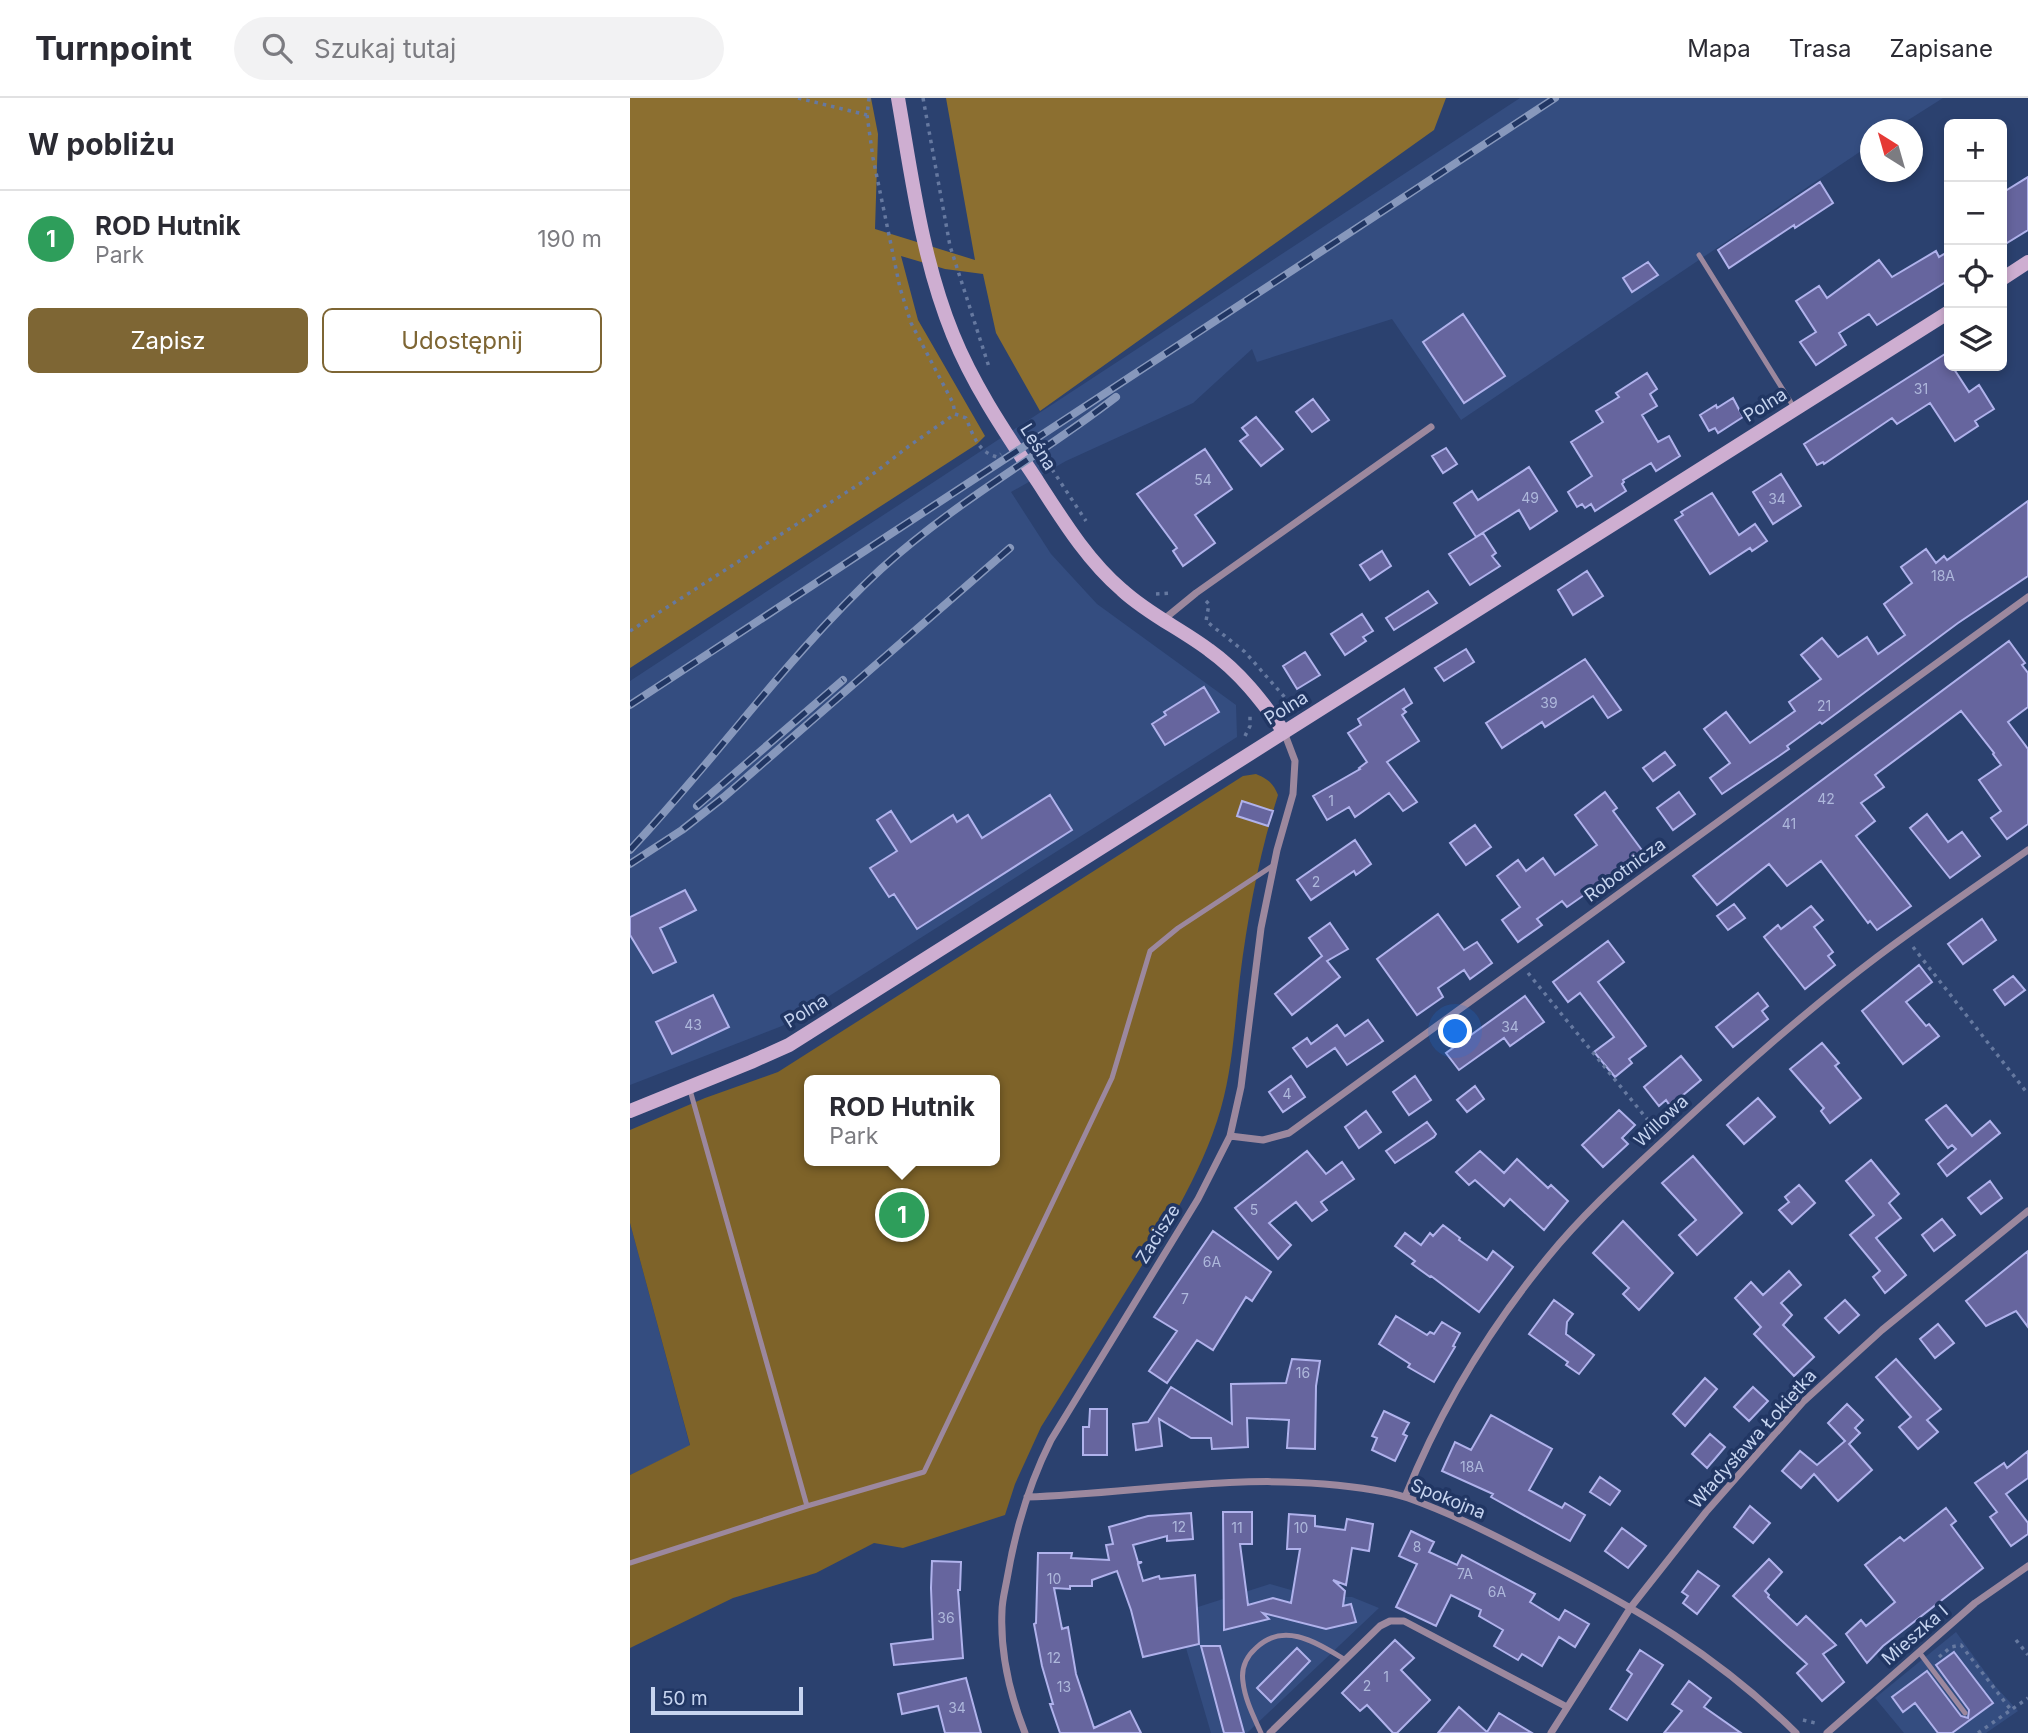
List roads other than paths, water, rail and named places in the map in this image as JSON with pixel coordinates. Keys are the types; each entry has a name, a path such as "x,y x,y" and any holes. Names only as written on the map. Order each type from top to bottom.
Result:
{"street":[{"name":"Leśna","path":"898,98 932,274 953,336 1014,446 1068,528 1121,590 1209,649 1240,676 1284,732"},
{"path":"2007,276 2028,262"},
{"name":"Polna","path":"630,1111 789,1045 1944,315"},
{"path":"1162,620 1196,593 1431,427"},
{"name":"Robotnicza","path":"1230,1136 1264,1140 1289,1133 2028,597"},
{"name":"Zacisze","path":"1025,1733 1016,1711 1005,1662 1002,1611 1013,1544 1037,1469 1051,1440 1198,1199 1230,1136 1241,1087 1261,928 1293,794 1295,761 1284,732"},
{"name":"Willowa","path":"1405,1497 1453,1395 1497,1326 1549,1256 1610,1190 1720,1087 1877,958 2028,849"},
{"name":"Władysława Łokietka","path":"1551,1733 1631,1607 1706,1512 1803,1402 1882,1329 2028,1211"},
{"name":"Spokojna","path":"1027,1497 1076,1496 1232,1482 1324,1484 1405,1497 1473,1525 1631,1607 1702,1652 1762,1699 1796,1733"},
{"name":"Mieszka I","path":"1827,1733 1975,1603 2028,1566"},
{"path":"1269,1733 1344,1659 1380,1626 1390,1621 1404,1621 1567,1707"}],"lane":[{"path":"1699,255 1796,409"},
{"path":"630,1563 807,1506 924,1472 1112,1078 1150,951 1178,928 1274,866"},
{"path":"690,1087 807,1506"},
{"path":"1261,1733 1242,1681 1244,1664 1252,1650 1265,1640 1288,1634 1312,1640 1344,1659"},
{"path":"1919,1652 1965,1713"}],"railway":[{"path":"630,705 1555,98"},
{"path":"630,850 815,636 881,569 938,522 1116,397"},
{"path":"630,864 682,830 724,797 1010,548"},
{"path":"697,806 843,680"}],"place":[{"name":"ROD Hutnik","path":"902,1215"}]}
